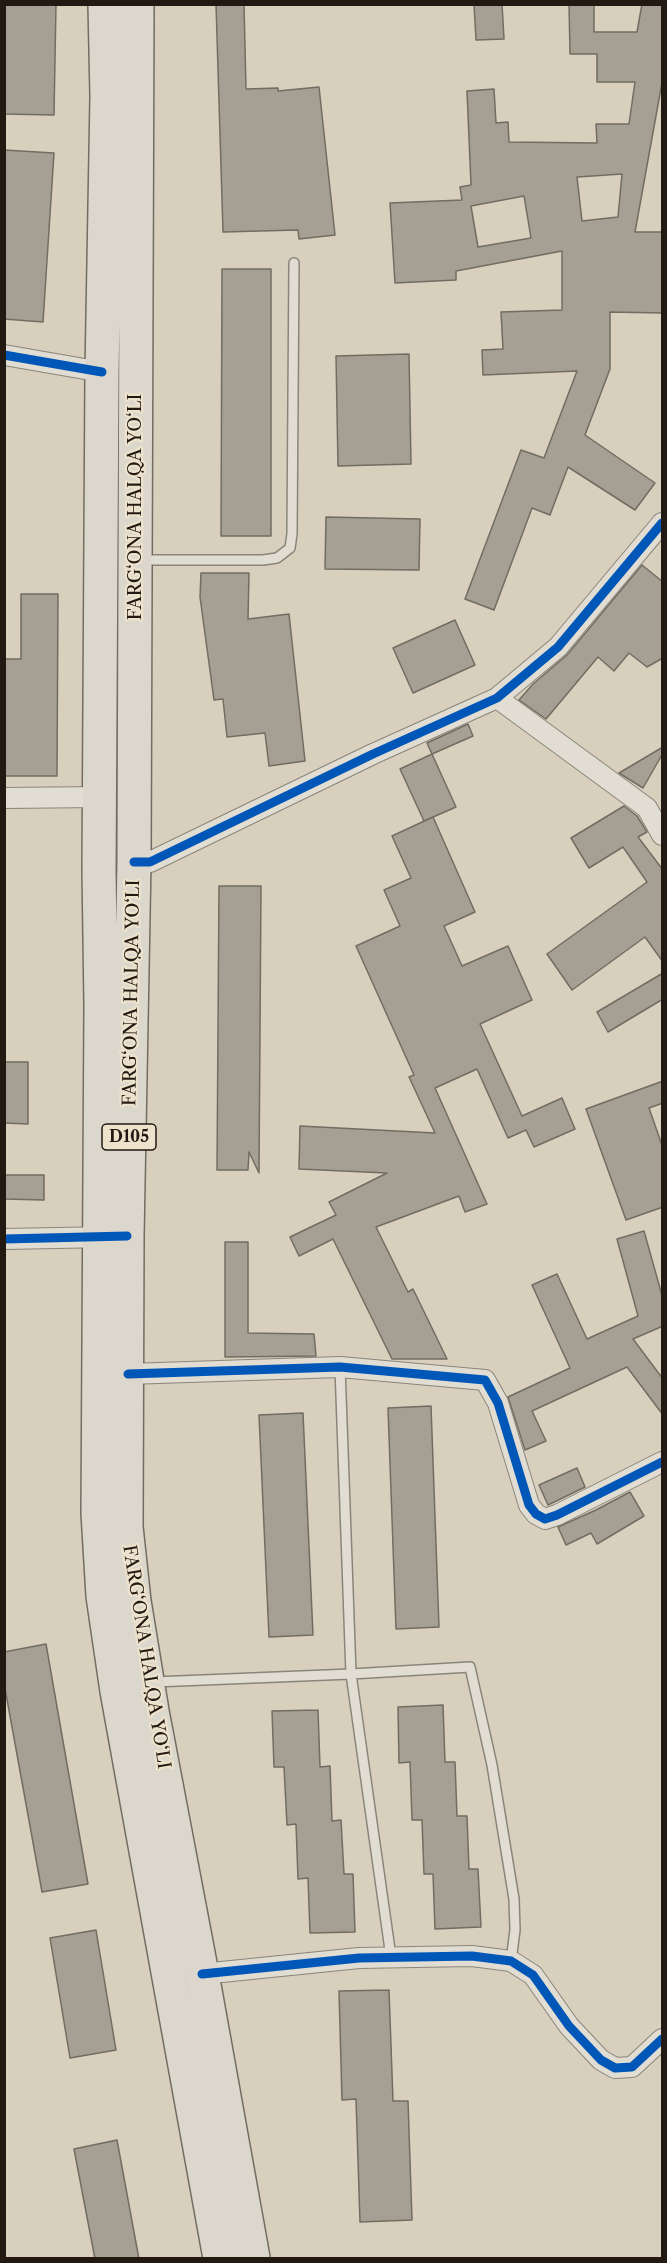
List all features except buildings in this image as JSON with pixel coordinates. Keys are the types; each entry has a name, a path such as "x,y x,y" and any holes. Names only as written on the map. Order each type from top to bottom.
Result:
{"highway":[{"name":"FARG‘ONA HALQA YO‘LI","path":"105,4 107,97 102,372 101,1005 113,1237 128,1374 126,1527 134,1601 147,1682 253,2259"},
{"name":"FARG‘ONA HALQA YO‘LI","path":"137,4 134,862 113,1237 100,1362 98,1513 103,1596 117,1691 220,2259"}],"street":[{"path":"4,355 102,372"},
{"path":"134,862 150,862 362,759 497,698 558,647 663,523"},
{"path":"497,698 647,808 663,835"},
{"path":"4,798 100,797"},
{"path":"4,1239 113,1237"},
{"path":"128,1374 340,1367 484,1380 498,1403 529,1505 536,1514 545,1519 663,1462"},
{"path":"202,1974 359,1958 472,1956 511,1961 533,1975 569,2026 601,2060 615,2068 632,2067 663,2038"}],"lane":[{"path":"135,560 263,560 277,558 290,548 292,534 294,263"},
{"path":"340,1367 351,1674 391,1957"},
{"path":"147,1682 470,1667 492,1765 514,1899 515,1930 511,1961"}],"cycle path":[{"path":"4,355 102,372"},
{"path":"134,862 150,862 373,754 497,698 558,647 662,523"},
{"path":"4,1239 127,1236"},
{"path":"128,1374 340,1367 485,1380 498,1403 529,1505 536,1514 545,1519 662,1462"},
{"path":"202,1974 359,1958 472,1956 511,1961 533,1975 569,2026 601,2060 615,2068 632,2067 662,2039"}]}
